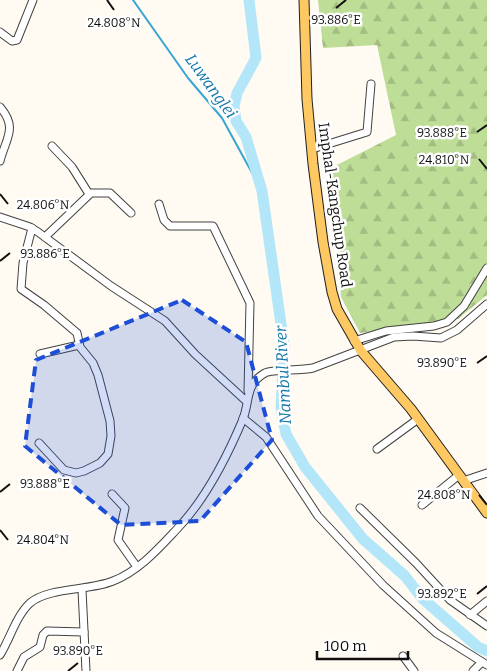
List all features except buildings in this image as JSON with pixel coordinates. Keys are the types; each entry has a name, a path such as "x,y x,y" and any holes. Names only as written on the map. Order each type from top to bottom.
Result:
{"main road":[{"name":"Imphal-Kangchup Road","path":"304,0 307,99 312,149 332,292 338,309 361,351 418,419 487,513"}],"street":[{"path":"0,32 12,41 17,40 34,0"},
{"path":"312,149 367,132 371,84"},
{"path":"0,107 8,118 10,126 0,161"},
{"path":"52,146 72,167 89,194"},
{"path":"45,237 89,194 110,193 131,214"},
{"path":"0,656 19,618 32,602 48,594 82,590 115,581 136,567 179,527 196,507 206,491 244,418 248,391 251,307 245,290 213,226 170,226 164,220 158,204"},
{"path":"0,217 32,228 111,286 160,317 195,354 246,401"},
{"path":"32,228 23,263 21,289 44,304 75,331 79,345 93,363 100,382 110,428 108,454 104,460 92,468 76,473 59,466 39,442"},
{"path":"354,341 386,330 434,326 447,322 464,306 487,268"},
{"path":"248,391 255,380 268,371 300,371 402,336 441,338 457,330 487,304"},
{"path":"40,354 79,345"},
{"path":"244,418 266,437 318,516 376,578 436,633 484,664 473,671"},
{"path":"377,450 418,419"},
{"path":"422,505 461,478 487,473"},
{"path":"112,494 125,508 118,540 136,567"},
{"path":"360,508 416,563 442,593 487,626"},
{"path":"82,590 86,671"},
{"path":"470,615 487,601"},
{"path":"17,671 24,656 40,647 43,636 47,631 84,632"},
{"path":"403,656 414,671"}],"highlighted area":[{"path":"182,300 246,342 272,440 200,521 121,525 25,446 36,360"}],"green space":[{"path":"318,0 487,0 487,295 458,319 360,333 341,297 331,168 396,135 377,45 323,48"}],"waterway":[{"name":"Luwanglei","path":"133,0 188,78 222,118 262,191"},
{"name":"Nambul River","path":"249,0 256,58 237,93 234,106 236,121 246,137 262,191 284,345 281,408 286,434 305,467 363,539 405,576 422,598 478,647 487,651"}]}
